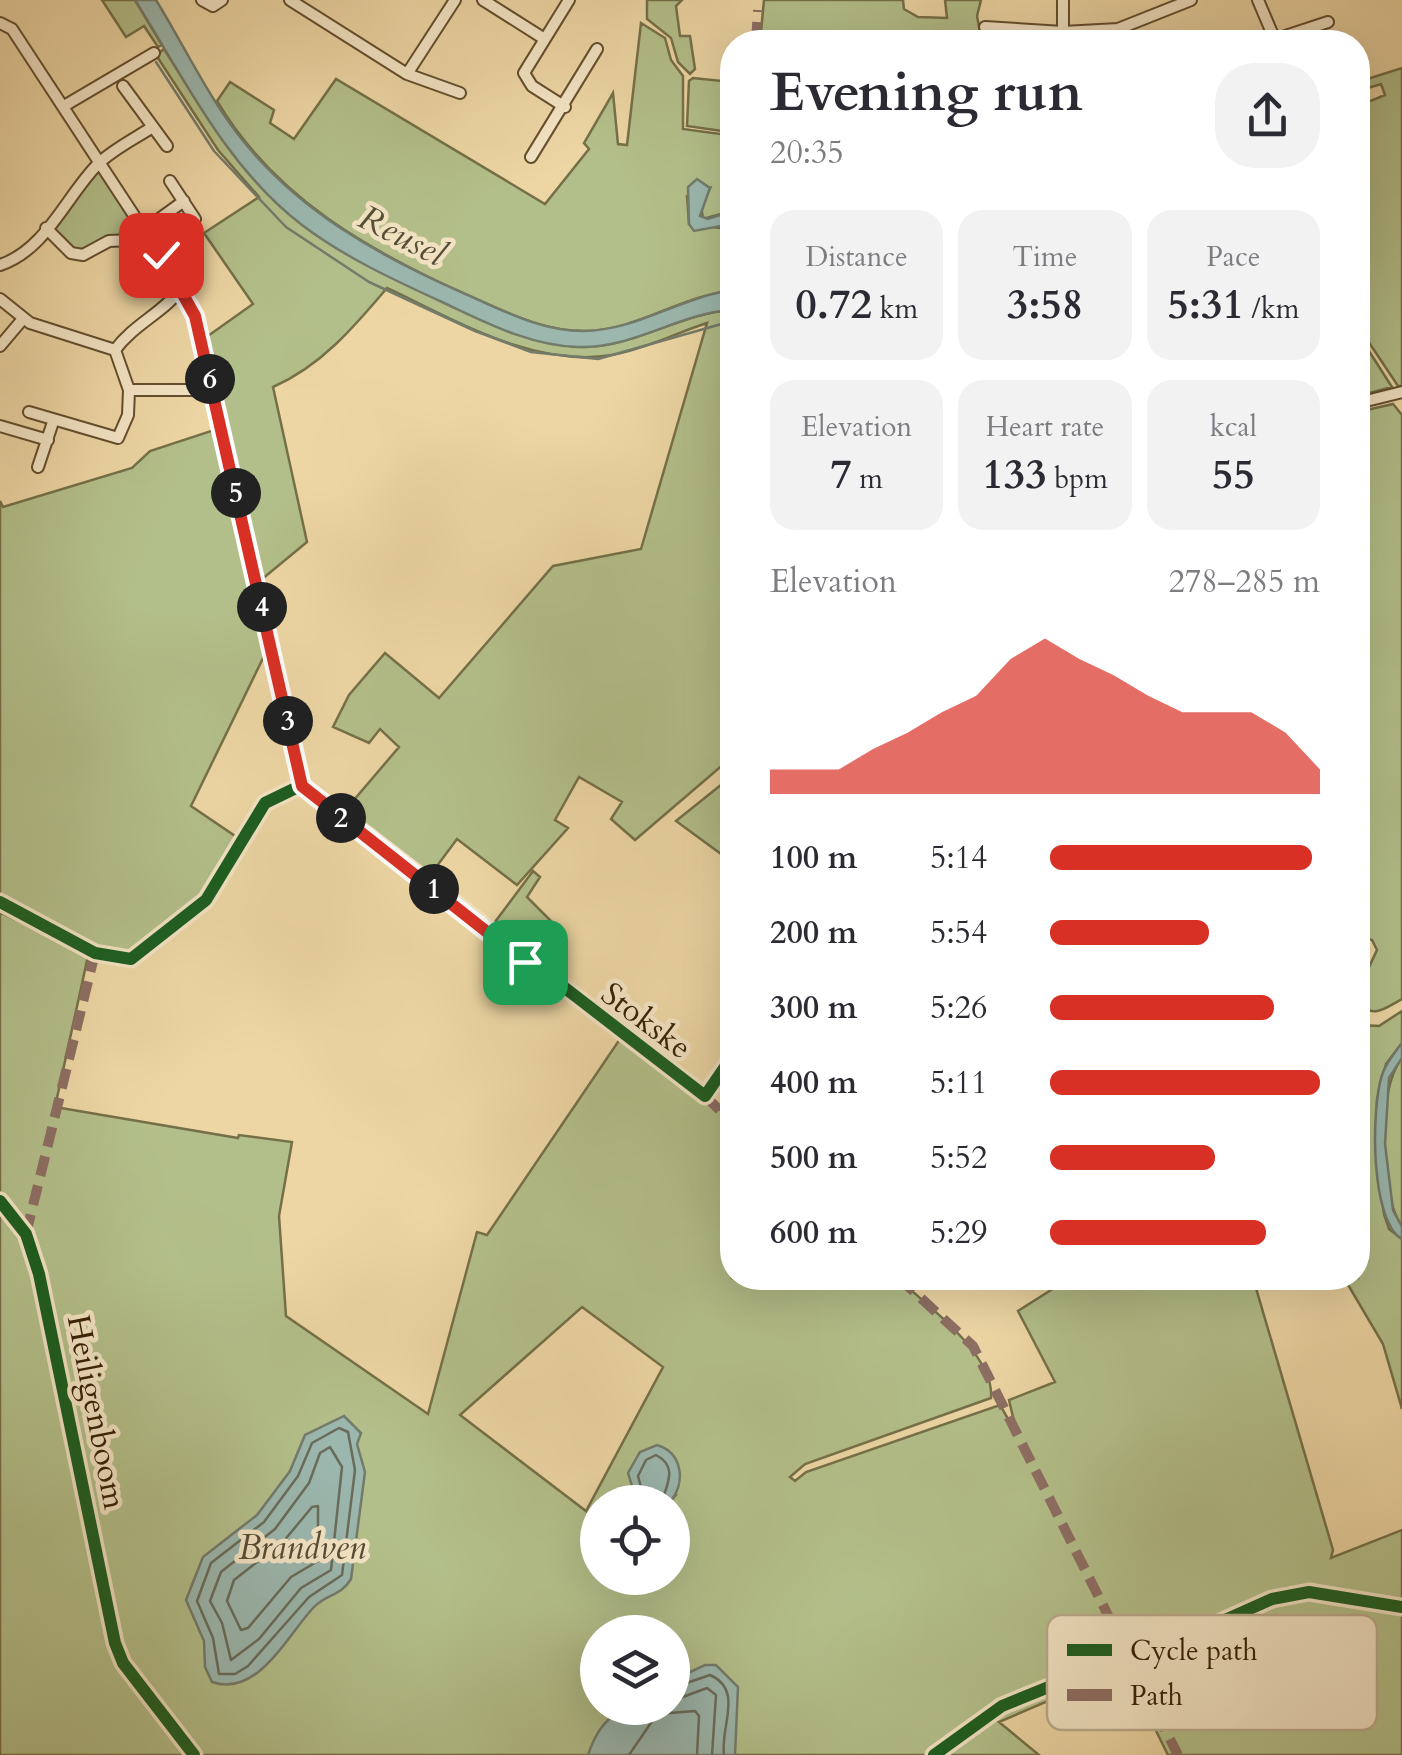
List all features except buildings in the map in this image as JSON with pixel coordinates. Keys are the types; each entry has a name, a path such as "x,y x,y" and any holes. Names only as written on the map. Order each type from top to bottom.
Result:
{"street":[{"path":"202,0 214,6 222,0"},
{"path":"290,0 406,74 460,93"},
{"path":"406,74 455,0"},
{"path":"482,0 543,38"},
{"path":"565,108 532,86 524,72 569,0"},
{"path":"1063,0 1063,30"},
{"path":"1111,30 1191,0"},
{"path":"1258,0 1268,30"},
{"path":"1304,30 1328,22"},
{"path":"0,23 12,28 64,106 182,288 195,316 302,786 265,803 206,900 131,959 95,953 0,902"},
{"path":"985,27 1008,30"},
{"path":"531,157 565,108 596,49"},
{"path":"64,106 154,53"},
{"path":"123,86 150,128"},
{"path":"0,265 12,262 46,228 100,162 150,128 157,129 168,146"},
{"path":"170,180 195,219"},
{"path":"46,228 76,255 109,241 130,240 184,202"},
{"path":"115,350 133,327 172,300 182,288"},
{"path":"0,299 22,320 115,350"},
{"path":"0,346 22,320"},
{"path":"30,412 53,422 118,438 128,416 129,390 115,350"},
{"path":"129,390 194,390 215,400"},
{"path":"1370,400 1402,392"},
{"path":"38,467 53,422"},
{"path":"0,426 48,440"},
{"name":"Stokske","path":"302,786 705,1096 720,1075"},
{"name":"Heiligenboom","path":"0,1201 26,1234 39,1274 115,1643 123,1663 194,1755"}],"green space":[{"path":"102,0 135,0 162,45 158,47 144,26 126,37"},
{"path":"647,0 682,0 676,6 680,36 690,36 695,69 690,74 678,62 671,38 647,19"},
{"path":"764,0 903,0 904,9 918,17 947,18 945,0 981,0 977,16 980,30 761,30"},
{"path":"641,23 665,38 671,60 683,76 683,129 720,134 720,214 703,219 701,205 710,188 687,196 689,224 720,228 720,293 624,325 572,330 528,320 471,297 362,241 328,219 267,167 217,101 230,82 274,110 270,123 294,139 336,79 545,204 589,149 584,143 613,93 618,144 627,145"},
{"path":"164,49 223,139 274,201 315,234 382,271 530,335 571,346 623,341 720,311 720,767 635,840 611,819 622,802 579,777 555,820 568,828 517,885 457,839 428,878 342,814 399,747 380,729 369,743 333,727 349,695 385,653 439,698 553,566 641,549 707,323 612,355 554,355 468,327 387,288 321,357 273,387 307,542 261,580 205,338 253,304 204,233 259,197 218,150 156,55"},
{"path":"1402,68 1402,386 1398,386 1370,344 1370,101 1385,95 1381,84 1370,87 1370,78"},
{"path":"689,81 720,81 720,131 687,126"},
{"path":"99,169 138,231 128,238 74,251 51,226"},
{"path":"1370,353 1392,387 1370,393"},
{"path":"1393,404 1402,415 1402,999 1374,1011 1370,1010 1370,965 1377,950 1370,939 1370,409"},
{"path":"214,430 266,652 191,806 238,838 212,886 184,913 134,950 111,952 78,941 0,894 0,501 3,507 132,468 150,451"},
{"path":"720,786 720,853 676,821"},
{"path":"533,871 540,877 527,897 552,922 529,948 495,922"},
{"path":"0,912 88,956 55,1107 238,1138 239,1135 292,1142 279,1216 286,1316 428,1414 477,1232 487,1235 620,1039 691,1094 720,1110 720,1290 911,1290 971,1348 989,1382 991,1398 805,1464 790,1477 795,1481 806,1472 1000,1405 1017,1434 1009,1400 1055,1382 1018,1311 1051,1290 1257,1290 1333,1550 1331,1558 1402,1530 1402,1755 1168,1755 1156,1730 1377,1730 1377,1615 1047,1615 1047,1701 999,1722 1039,1755 0,1755","holes":["582,1307 663,1367 600,1485 690,1485 690,1595 580,1595 580,1506 460,1415"]},
{"path":"1402,1011 1402,1043 1386,1064 1377,1100 1376,1147 1384,1214 1389,1229 1402,1239 1402,1409 1383,1344 1351,1290 1370,1290 1370,1026 1379,1026"},
{"path":"1402,1058 1402,1227 1389,1191 1384,1142 1388,1093"}],"water":[{"path":"135,0 156,0 220,108 266,167 316,211 401,263 520,318 567,330 619,326 720,292 720,312 598,346 560,346 525,338 370,267 302,225 251,177 209,120"},
{"path":"697,179 710,188 700,216 708,219 720,215 720,226 694,231 689,224 688,187"},
{"path":"1402,1043 1402,1058 1389,1078 1385,1144 1393,1210 1402,1227 1402,1239 1384,1211 1375,1137 1382,1075"},
{"name":"Brandven","path":"344,1416 361,1433 357,1444 365,1472 351,1579 343,1589 314,1607 258,1672 244,1681 212,1682 205,1667 204,1641 186,1600 203,1557 257,1515 290,1471 305,1435"},
{"path":"657,1445 666,1449 677,1462 678,1485 632,1485 628,1473 640,1452"},
{"path":"716,1665 738,1687 735,1755 588,1755 604,1725 690,1725 690,1672"}],"waterway":[{"path":"156,62 214,151 286,227 369,282 531,352 598,359 720,324"}],"marked path":[{"path":"757,30 758,10"},
{"path":"26,1234 95,953"},
{"path":"705,1096 720,1110"},
{"path":"912,1290 973,1346 1108,1615"},
{"path":"1165,1730 1178,1755"}],"cycle path":[{"path":"0,902 95,953 131,959 206,900 265,803 302,785 705,1096 720,1074"},
{"path":"0,1201 26,1234 39,1274 115,1643 123,1663 194,1755"},
{"path":"1236,1615 1272,1599 1309,1592 1402,1607"},
{"path":"934,1755 1002,1706 1047,1688"}],"route":[{"path":"161,255 195,316 302,786 525,962"}],"water label":[{"name":"Reusel","path":"402,236"}]}
